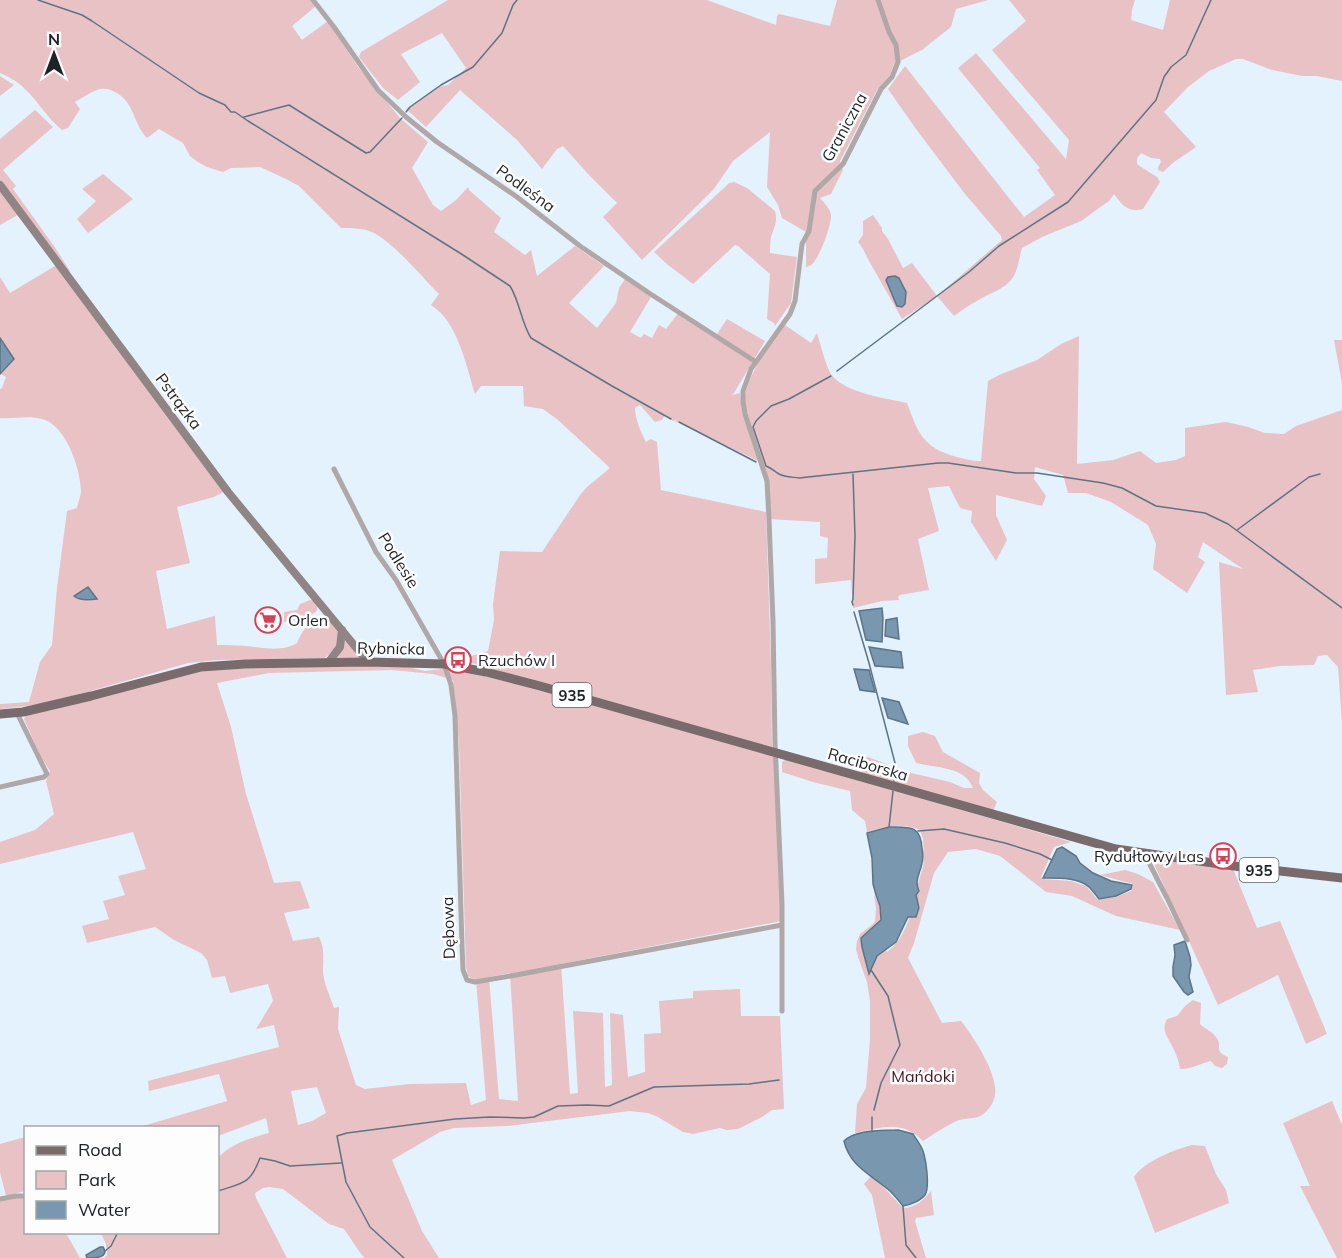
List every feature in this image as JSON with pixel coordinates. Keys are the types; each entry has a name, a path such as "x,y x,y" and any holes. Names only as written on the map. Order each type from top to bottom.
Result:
{"main road":[{"name":"Pstrązka","path":"0,185 228,492 368,662"},
{"path":"328,663 340,647 342,630"},
{"name":"Rybnicka","path":"0,714 17,713 91,696 201,667 368,662 444,664 540,686 776,754"},
{"name":"Raciborska","path":"776,754 1116,849 1262,870 1342,878"}],"street":[{"name":"Podleśna","path":"313,0 378,90 406,117 589,252 756,362"},
{"name":"Graniczna","path":"756,362 789,314 795,301 802,244 809,231 815,191 843,164 881,89 892,77 898,62 896,45 889,33 878,0"},
{"path":"756,362 744,391 743,401 745,414 767,481 782,925 782,1011"},
{"name":"Podlesie","path":"334,469 376,552 396,580 444,664"},
{"name":"Dębowa","path":"444,664 453,699 463,970 466,980 475,982 516,975 782,925"},
{"path":"0,787 44,777 47,774 17,713"},
{"path":"1144,853 1187,940"},
{"path":"0,1199 24,1196"}],"green space":[{"path":"0,0 311,0 316,6 292,26 302,40 328,21 358,67 400,118 428,142 412,168 433,205 441,211 468,187 501,218 494,232 525,255 531,250 537,276 575,246 604,266 569,303 597,328 616,303 619,288 625,279 651,297 630,332 641,338 644,334 652,338 659,325 666,329 679,312 717,334 727,319 765,341 732,395 740,393 742,411 758,461 676,420 673,421 665,415 662,420 655,422 640,405 635,408 646,442 651,439 657,442 661,490 766,512 772,748 468,662 468,657 488,651 494,620 493,604 500,551 542,552 580,495 610,468 543,409 524,406 523,386 481,386 475,394 460,345 448,322 431,305 439,294 400,253 383,239 366,230 341,228 299,186 260,167 231,168 223,172 207,167 190,156 183,143 159,129 147,138 125,100 117,93 107,89 97,90 75,102 80,109 68,128 62,130 21,86 0,73"},
{"path":"448,0 707,0 776,25 779,14 830,26 837,0 988,0 956,9 951,27 922,50 894,64 890,75 877,90 840,161 843,170 831,194 820,198 829,210 831,220 818,256 811,265 806,267 806,232 782,218 778,205 767,187 770,132 733,161 714,189 642,260 603,217 617,203 563,146 557,149 542,169 517,140 460,90 426,127 406,109 437,87 448,85 466,68 442,33 401,54 420,82 398,100 383,88 359,57 361,52"},
{"path":"1009,0 1135,0 1131,20 1163,30 1170,0 1342,0 1342,81 1272,70 1243,59 1236,59 1209,71 1188,87 1164,112 1196,147 1163,172 1158,170 1160,159 1141,153 1137,159 1138,165 1157,177 1160,182 1143,209 1129,209 1114,194 1109,201 1081,221 1022,248 1015,273 1008,283 954,316 937,296 1002,240 965,194 888,89 905,66 1024,217 1055,195 1037,170 1040,168 958,68 976,53 1066,159 1069,140 992,50 1026,21"},
{"path":"0,76 14,85 0,96"},
{"path":"35,110 53,127 3,170 16,186 13,189 70,271 68,274 136,361 229,489 214,497 177,507 190,563 156,571 167,629 218,615 215,616 217,645 279,648 297,643 311,622 325,616 336,628 338,641 334,649 324,658 217,660 188,663 59,700 0,709 0,704 29,702 40,662 52,645 67,511 77,508 81,492 75,459 65,438 51,423 27,417 0,418 0,389 6,377 0,374 14,359 0,337 0,277 10,293 60,263 23,212 0,225 0,139"},
{"path":"103,174 133,199 88,233 77,219 96,201 82,189"},
{"path":"734,182 747,188 775,211 776,221 771,237 770,253 797,257 791,303 775,326 767,319 770,274 738,246 735,245 693,284 654,252 729,183"},
{"path":"873,215 903,268 912,263 937,296 902,319 858,242 863,235 863,221"},
{"path":"785,325 811,343 817,333 831,374 845,386 866,394 907,403 919,431 929,444 946,453 972,460 981,461 988,381 1037,360 1061,344 1079,336 1077,464 1113,460 1140,451 1156,463 1176,460 1185,456 1185,428 1226,422 1265,433 1284,434 1296,426 1342,410 1342,723 1338,667 1327,655 1318,656 1314,665 1253,670 1258,692 1226,695 1219,562 1243,569 1203,542 1198,557 1205,562 1187,593 1153,569 1156,544 1148,525 1111,502 1086,493 1068,493 1063,475 1035,467 1034,479 1046,496 1042,506 996,495 996,515 1007,540 996,561 971,522 972,511 960,508 949,486 928,488 939,531 918,539 929,590 900,595 899,600 882,601 853,608 851,580 815,584 815,559 827,558 828,538 820,536 820,522 769,519 767,481 743,401 749,381 759,361"},
{"path":"1334,340 1342,340 1342,383"},
{"path":"310,600 315,601 318,605 316,612 284,622 284,612 297,610 300,604"},
{"path":"345,638 355,650 359,658 338,658"},
{"path":"400,665 425,671 451,668 538,689 774,755 781,921 561,964 570,1094 578,1093 573,1011 603,1013 605,1087 612,1085 610,1013 623,1015 628,1077 645,1072 644,1034 661,1033 659,1001 693,998 693,991 740,989 741,1016 780,1016 784,1109 772,1110 738,1129 720,1128 693,1134 683,1132 648,1113 630,1111 507,1126 454,1128 440,1132 392,1160 422,1231 439,1258 365,1258 344,1229 329,1224 283,1189 269,1187 255,1193 256,1198 287,1258 104,1258 107,1255 106,1244 101,1234 219,1234 219,1157 235,1145 269,1133 266,1118 219,1136 219,1126 143,1126 227,1101 219,1074 149,1091 148,1081 279,1047 274,1025 256,1029 273,1001 268,984 230,993 225,976 212,978 207,960 201,953 174,940 155,927 87,943 82,926 109,919 103,901 125,895 118,876 146,869 133,832 0,864 0,842 35,830 54,814 46,781 50,771 24,719 27,714 208,669","holes":["392,670 433,674 453,680 459,743 466,967 468,976 476,980 486,1100 471,1105 466,1083 410,1084 365,1089 356,1085 338,1029 339,1007 334,1008 324,979 321,941 319,937 293,941 284,913 310,908 300,881 274,883 246,794 231,727 217,683 269,673","510,973 518,1101 499,1099 489,977","317,1087 326,1113 312,1121 298,1125 291,1091"]},
{"path":"923,732 935,736 943,752 980,773 979,783 983,790 997,802 992,814 866,779 858,766 860,760 868,757 907,772 950,782 964,788 973,788 969,781 956,772 916,763 908,746 908,736"},
{"name":"Mańdoki","path":"786,759 1071,842 1054,847 1041,877 1043,879 1071,881 1086,886 1098,900 1116,897 1131,891 1133,886 1133,884 1100,875 1125,870 1138,874 1153,882 1180,930 1116,916 1072,896 1046,892 1000,856 976,849 948,852 934,873 908,958 942,1023 961,1021 977,1043 987,1061 993,1079 994,1099 982,1115 959,1120 923,1141 915,1134 899,1127 855,1133 857,1104 866,1088 870,1039 870,1001 867,982 856,949 857,941 860,934 875,921 874,895 880,906 881,920 861,938 869,973 877,956 886,950 887,952 898,940 910,917 916,918 920,908 915,895 924,863 923,839 920,830 906,826 887,827 867,832 865,821 852,810 850,791 782,772 782,762"},
{"path":"1161,859 1233,869 1257,928 1280,921 1327,1034 1306,1044 1278,975 1218,1005 1154,864"},
{"path":"1193,1000 1201,1003 1200,1024 1214,1035 1220,1052 1228,1057 1227,1064 1222,1068 1215,1066 1211,1061 1180,1069 1176,1054 1165,1033 1165,1026 1167,1019 1177,1016"},
{"path":"1332,1101 1342,1125 1342,1258 1337,1258 1300,1186 1310,1186 1283,1123"},
{"path":"24,1137 24,1191 6,1196 0,1172 0,1144"},
{"path":"1192,1145 1205,1146 1216,1174 1226,1190 1229,1203 1155,1233 1134,1177 1152,1161"},
{"path":"872,1175 903,1208 919,1203 931,1191 934,1215 916,1218 915,1221 926,1258 885,1258 872,1195 864,1184"},
{"path":"24,1198 24,1234 67,1234 80,1258 0,1258 0,1201"}],"water":[{"path":"888,277 899,278 906,292 905,304 902,307 897,306 886,280"},
{"path":"0,338 14,359 0,374"},
{"path":"88,587 97,599 88,600 74,596"},
{"path":"882,608 882,642 866,640 859,611"},
{"path":"897,618 899,639 885,636 886,620"},
{"path":"869,647 901,652 903,668 875,666"},
{"path":"854,669 869,670 875,692 860,690"},
{"path":"882,698 899,702 908,724 888,718"},
{"path":"889,827 913,829 919,835 923,856 917,880 919,891 916,895 919,908 916,917 908,917 896,942 877,956 869,974 861,938 881,920 880,906 873,884 872,858 867,833"},
{"path":"1062,847 1076,856 1080,863 1093,873 1111,881 1132,885 1131,889 1116,896 1099,899 1089,887 1079,881 1043,878 1057,849"},
{"path":"1185,941 1190,957 1189,977 1193,992 1188,995 1173,976 1174,945"},
{"path":"898,1130 913,1134 920,1144 927,1173 925,1195 903,1206 890,1191 856,1164 844,1141 855,1134"},
{"path":"103,1247 105,1251 103,1255 87,1258 86,1255"}],"waterway":[{"path":"38,0 82,15 92,21 199,93 225,105 231,112 235,112 510,286 531,338 671,419"},
{"path":"406,112 441,85 473,67 502,33 517,0"},
{"path":"837,371 969,272 999,246 1068,202 1156,100 1164,77 1171,67 1186,55 1211,0"},
{"path":"244,117 289,105 366,153 370,152 402,118"},
{"path":"831,376 771,406 756,421 753,427 766,466 781,475 799,478 948,463 1103,483 1122,488 1156,506 1205,513 1228,524 1342,608"},
{"path":"679,422 756,462"},
{"path":"853,474 855,536 853,605"},
{"path":"1237,530 1309,477 1320,474"},
{"path":"854,612 895,763 894,781"},
{"path":"889,827 893,791"},
{"path":"918,831 944,829 1005,843 1052,860"},
{"path":"871,970 888,996 900,1045 881,1083 874,1110"},
{"path":"404,1258 370,1227 346,1182 337,1136 455,1119 534,1117 558,1106 609,1106 654,1087 749,1084 779,1080"},
{"path":"872,1117 872,1132"},
{"path":"219,1191 244,1182 253,1173 260,1158 290,1166 341,1163"},
{"path":"903,1206 906,1245 916,1258"},
{"path":"105,1251 111,1246 117,1234"}],"place":[{"name":"Orlen","path":"268,620"},
{"name":"Rzuchów I","path":"458,660"},
{"name":"Rydułtowy Las","path":"1223,856"}]}
